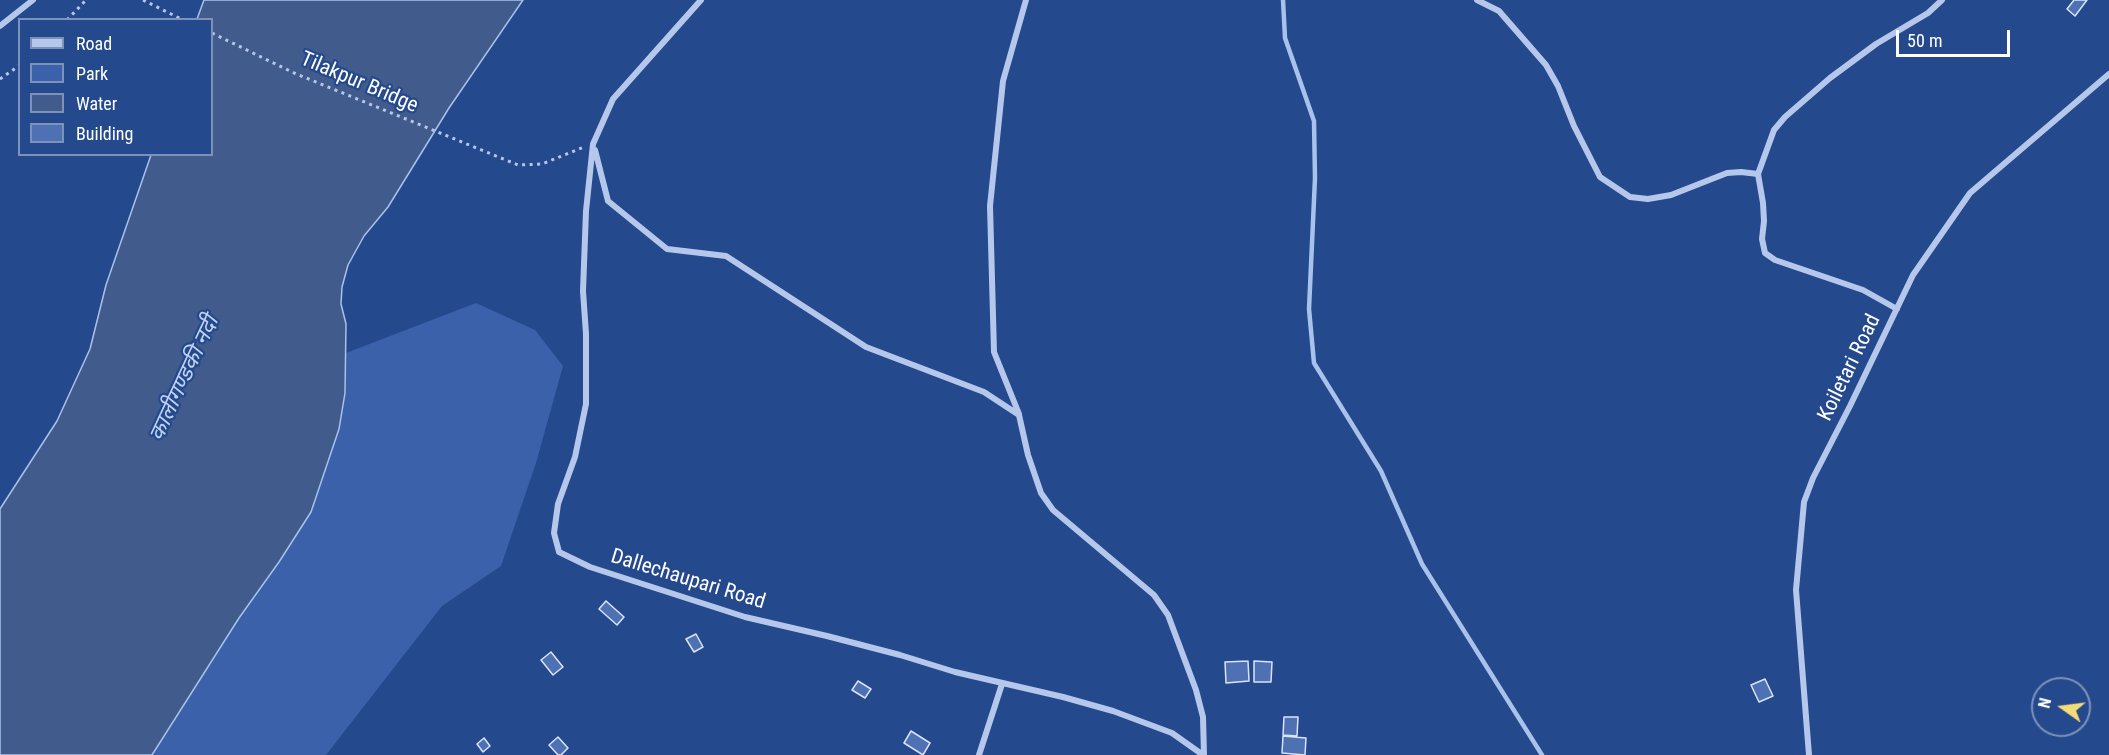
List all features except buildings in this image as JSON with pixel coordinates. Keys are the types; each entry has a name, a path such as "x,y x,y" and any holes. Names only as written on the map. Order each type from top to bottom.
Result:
{"street":[{"path":"0,26 33,0"},
{"path":"701,0 613,99 593,144 608,201 667,249 726,256 866,346 984,392 1019,415"},
{"path":"1026,0 1003,81 990,206 994,352 1019,415 1028,455 1041,493 1053,510 1154,595 1168,615 1196,690 1203,717 1204,755"},
{"path":"1477,0 1499,11 1546,66 1558,86 1574,126 1600,177 1630,197 1648,199 1671,195 1727,173 1758,174"},
{"path":"1897,309 1863,290 1775,260 1765,254 1762,239 1763,203 1758,174 1774,130 1791,112 1830,78 1876,44 1928,12 1942,0"},
{"name":"Koiletari Road","path":"1809,755 1796,590 1804,502 1813,478 1913,275 1970,194 2109,74"},
{"name":"Dallechaupari Road","path":"593,144 586,211 583,291 586,334 586,404 575,457 558,504 554,533 559,552 590,567 745,617 1113,711 1172,733 1204,755"},
{"path":"979,755 1002,684"}],"path":[{"path":"69,18 86,0"},
{"path":"142,0 179,18"},
{"name":"Tilakpur Bridge","path":"213,33 294,73 518,165 542,164 593,144"},
{"path":"0,80 18,66"}],"green space":[{"path":"476,303 535,330 563,366 536,463 501,566 442,606 326,755 152,755 239,618 311,512 339,429 345,393 346,353"}],"water":[{"name":"कालीगण्डकी नदी","path":"204,0 523,0 449,108 388,207 364,236 348,265 342,287 341,304 346,324 345,393 339,429 311,512 239,618 152,755 0,755 0,509 57,421 90,349 106,285 151,156 213,156 213,18 197,18"}],"waterway":[{"path":"1283,0 1285,38 1314,121 1315,178 1309,309 1314,363 1381,471 1422,564 1542,755"}]}
